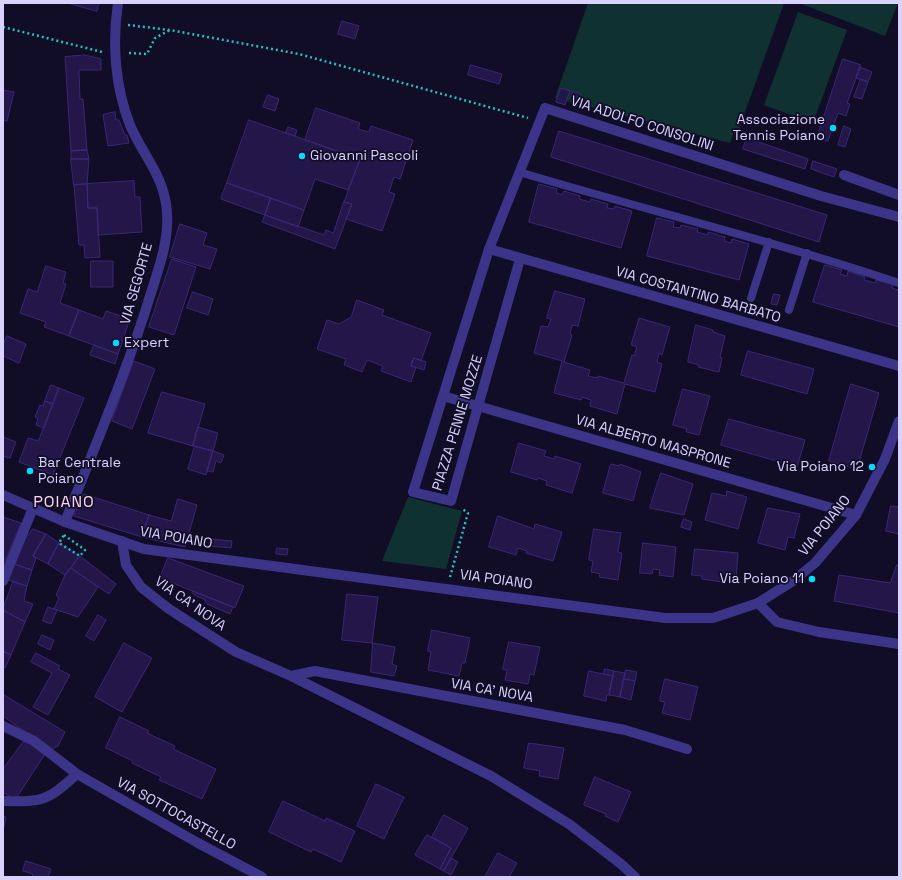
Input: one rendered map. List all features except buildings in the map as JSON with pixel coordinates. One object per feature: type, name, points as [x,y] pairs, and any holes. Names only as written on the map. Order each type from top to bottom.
[{"type":"street","name":"VIA SEGORTE","points":[[66,522],[142,321],[164,253],[168,214],[161,180],[130,125],[122,93],[114,52],[115,23],[118,3]]},
{"type":"street","name":"VIA ADOLFO CONSOLINI","points":[[489,249],[545,108],[820,196],[899,217]]},
{"type":"street","points":[[844,175],[899,195]]},
{"type":"street","name":"VIA COSTANTINO BARBATO","points":[[489,249],[899,366]]},
{"type":"street","name":"PIAZZA PENNE MOZZE","points":[[489,249],[413,492],[451,501],[520,258]]},
{"type":"street","name":"VIA ALBERTO MASPRONE","points":[[443,396],[856,515]]},
{"type":"street","name":"VIA POIANO","points":[[3,495],[66,522],[152,550],[665,618],[713,618],[758,603],[793,581],[815,563],[856,515],[885,459],[899,421]]},
{"type":"street","points":[[3,581],[34,508]]},
{"type":"street","name":"VIA CA' NOVA","points":[[122,541],[126,565],[141,587],[236,652],[291,676],[491,776],[569,824],[622,864],[635,877]]},
{"type":"street","points":[[758,603],[776,622],[819,632],[899,644]]},
{"type":"street","name":"VIA CA' NOVA","points":[[291,676],[315,671],[322,672],[625,730],[687,749]]},
{"type":"street","name":"VIA SOTTOCASTELLO","points":[[3,726],[34,741],[76,774],[198,843],[262,877]]},
{"type":"street","points":[[3,801],[35,801],[44,799],[56,792],[76,774]]},
{"type":"lane","points":[[519,172],[620,203],[807,253],[899,283]]},
{"type":"lane","points":[[751,298],[769,242]]},
{"type":"lane","points":[[789,310],[807,253]]},
{"type":"path","points":[[115,23],[170,30],[299,54],[540,122]]},
{"type":"path","points":[[3,27],[96,51],[147,54],[155,38],[170,30]]},
{"type":"path","points":[[447,588],[468,512],[451,501]]},
{"type":"path","points":[[64,535],[85,550],[80,556],[59,543],[64,535]]},
{"type":"green space","points":[[588,3],[784,3],[739,129],[735,128],[730,143],[555,98]]},
{"type":"green space","points":[[799,3],[898,3],[885,36]]},
{"type":"green space","points":[[798,12],[847,30],[813,123],[764,105]]},
{"type":"green space","points":[[408,497],[462,511],[446,569],[382,561]]},
{"type":"place","name":"Associazione Tennis Poiano","points":[[833,128]]},
{"type":"place","name":"Giovanni Pascoli","points":[[302,156]]},
{"type":"place","name":"Expert","points":[[116,343]]},
{"type":"place","name":"Via Poiano 12","points":[[872,467]]},
{"type":"place","name":"Bar Centrale Poiano","points":[[30,471]]},
{"type":"place","name":"Via Poiano 11","points":[[812,579]]},
{"type":"district","name":"POIANO","points":[[64,503]]}]
